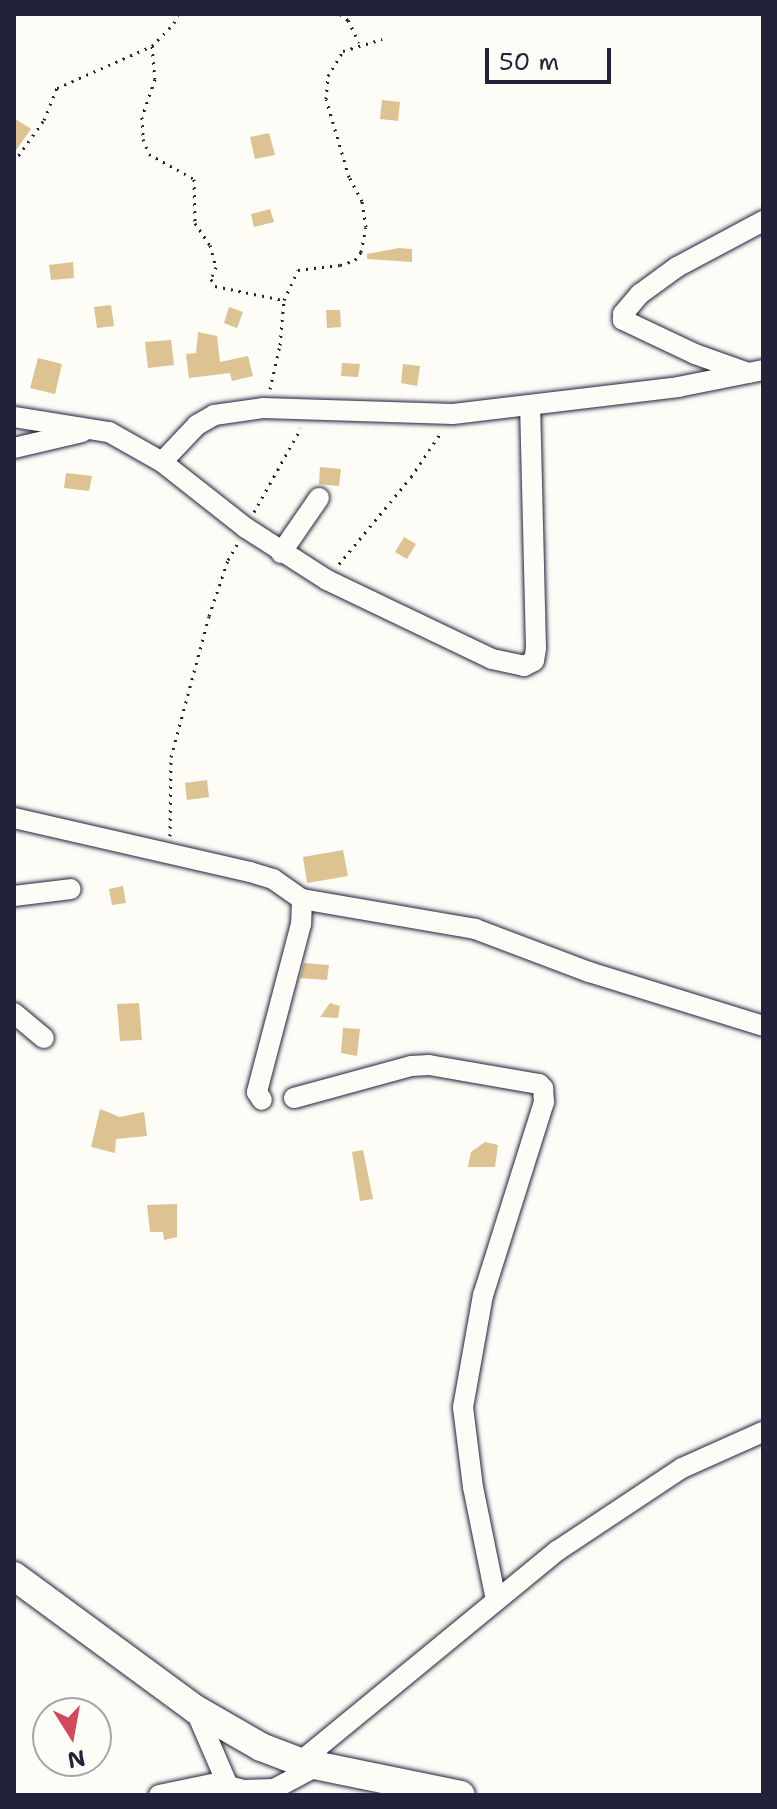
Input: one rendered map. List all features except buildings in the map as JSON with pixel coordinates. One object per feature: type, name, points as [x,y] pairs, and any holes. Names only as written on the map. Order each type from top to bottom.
[{"type":"main road","points":[[14,1576],[195,1709],[261,1747],[308,1764],[461,1795]]},
{"type":"street","points":[[755,372],[695,354],[623,320],[640,294],[677,267],[763,221]]},
{"type":"street","points":[[162,462],[197,425],[214,415],[263,408],[313,407],[453,414],[678,387],[755,372]]},
{"type":"street","points":[[14,417],[86,431],[109,432],[162,462],[246,528],[327,580],[492,659],[524,666],[534,661],[530,407]]},
{"type":"street","points":[[14,448],[86,431]]},
{"type":"street","points":[[281,553],[319,498]]},
{"type":"street","points":[[14,818],[273,879],[302,899],[433,919],[475,929],[589,972],[763,1026]]},
{"type":"street","points":[[14,896],[71,889]]},
{"type":"street","points":[[262,1100],[257,1092],[301,924],[302,899]]},
{"type":"street","points":[[14,1013],[44,1038]]},
{"type":"street","points":[[294,1098],[411,1066],[429,1065],[539,1084],[543,1088],[544,1102],[483,1295],[463,1407],[469,1463],[496,1600]]},
{"type":"street","points":[[159,1795],[200,1785],[231,1790],[274,1789],[308,1764],[496,1600],[557,1551],[682,1468],[763,1432]]},
{"type":"street","points":[[195,1709],[231,1790]]},
{"type":"path","points":[[14,162],[44,120],[57,88],[152,46],[178,14]]},
{"type":"path","points":[[340,14],[348,20],[359,43]]},
{"type":"path","points":[[263,408],[280,345],[284,300],[298,270],[340,265],[355,260],[361,252],[366,227],[362,201],[349,177],[326,99],[328,76],[343,51],[359,43],[382,39]]},
{"type":"path","points":[[152,46],[155,79],[142,117],[143,139],[149,154],[194,179],[195,223],[210,245],[216,267],[211,279],[215,286],[284,300]]},
{"type":"path","points":[[172,856],[171,757],[209,616],[228,560],[313,407]]},
{"type":"path","points":[[327,580],[361,533],[411,477],[453,414]]}]
